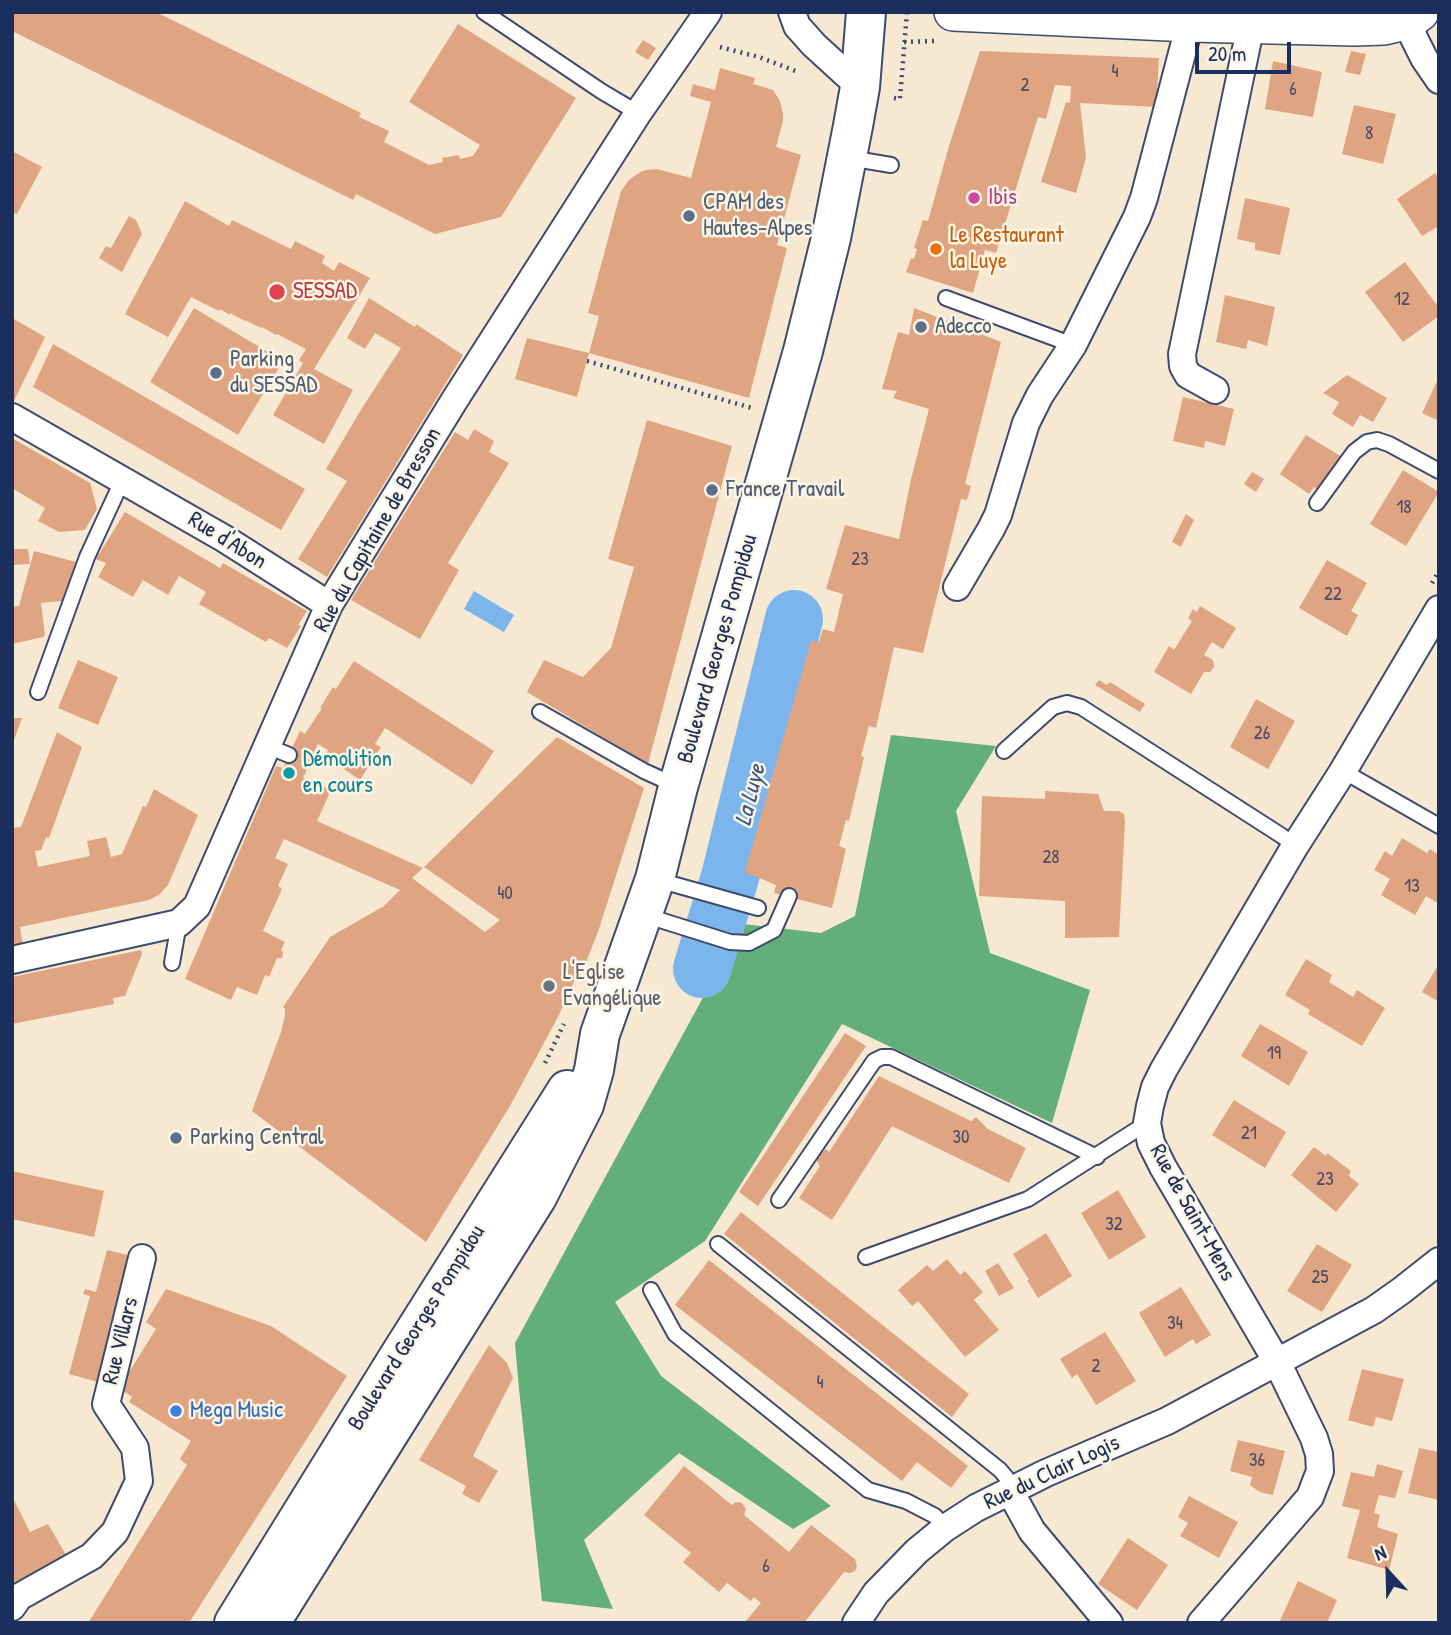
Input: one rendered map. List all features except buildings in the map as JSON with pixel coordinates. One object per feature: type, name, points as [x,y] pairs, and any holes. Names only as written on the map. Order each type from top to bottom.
[{"type":"main road","name":"Boulevard Georges Pompidou","points":[[270,1623],[537,1197],[584,1105],[600,1034],[655,879],[678,787],[803,351],[831,238],[847,158],[860,87],[866,12]]},
{"type":"main road","name":"Boulevard Georges Pompidou","points":[[234,1623],[398,1358],[455,1275],[486,1218],[600,1034]]},
{"type":"street","name":"Rue du Capitaine de Bresson","points":[[179,923],[197,906],[231,828],[278,750],[329,605],[454,401],[638,113],[708,12]]},
{"type":"street","points":[[792,12],[797,26],[814,45],[860,87]]},
{"type":"street","points":[[962,13],[1355,27],[1384,26],[1415,16],[1414,38],[1439,80]]},
{"type":"street","points":[[957,587],[998,515],[1026,424],[1040,395],[1073,345],[1137,217],[1224,21]]},
{"type":"street","points":[[1215,390],[1188,375],[1183,366],[1182,354],[1224,21]]},
{"type":"street","name":"Rue d'Abon","points":[[12,417],[225,539],[329,605]]},
{"type":"street","name":"Rue de Saint-Mens","points":[[1201,1623],[1310,1497],[1320,1471],[1319,1454],[1277,1362],[1151,1143],[1147,1123],[1155,1087],[1295,846],[1439,609]]},
{"type":"street","points":[[12,960],[179,923]]},
{"type":"street","name":"Rue Villars","points":[[12,1607],[19,1597],[92,1556],[115,1532],[139,1481],[135,1448],[106,1404],[142,1258]]},
{"type":"street","name":"Rue du Clair Logis","points":[[856,1623],[876,1593],[917,1551],[976,1508],[1055,1469],[1167,1421],[1374,1310],[1439,1261]]},
{"type":"street","points":[[1010,1491],[1032,1531],[1109,1623]]},
{"type":"lane","points":[[484,12],[638,113]]},
{"type":"lane","points":[[847,158],[891,165]]},
{"type":"lane","points":[[946,298],[1073,345]]},
{"type":"lane","points":[[1317,503],[1354,452],[1367,442],[1377,440],[1390,444],[1439,471]]},
{"type":"lane","points":[[38,692],[87,557],[123,479]]},
{"type":"lane","points":[[1004,751],[1053,707],[1067,703],[1081,708],[1295,846]]},
{"type":"lane","points":[[540,712],[678,787]]},
{"type":"lane","points":[[1343,771],[1439,826]]},
{"type":"lane","points":[[655,879],[751,906]]},
{"type":"lane","points":[[643,914],[730,942],[749,943],[774,930],[789,896]]},
{"type":"lane","points":[[172,963],[179,923]]},
{"type":"lane","points":[[779,1200],[874,1061],[882,1057],[891,1057],[1097,1157]]},
{"type":"lane","points":[[866,1257],[1028,1199],[1147,1123]]},
{"type":"lane","points":[[718,1244],[1000,1470],[1006,1477],[1010,1491]]},
{"type":"lane","points":[[455,1275],[458,1324]]},
{"type":"lane","points":[[651,1290],[675,1334],[697,1352],[868,1490],[906,1501],[936,1516],[945,1528]]},
{"type":"path","points":[[904,42],[907,12]]},
{"type":"path","points":[[719,47],[759,57],[800,73]]},
{"type":"path","points":[[587,361],[753,408]]},
{"type":"green space","points":[[891,735],[996,746],[956,811],[990,953],[1090,990],[1052,1123],[842,1024],[705,1241],[615,1302],[661,1376],[831,1506],[793,1529],[679,1453],[584,1540],[613,1609],[542,1601],[515,1343],[743,924],[821,933],[855,916]]},
{"type":"water","points":[[474,591],[514,615],[504,632],[464,609]]},
{"type":"waterway","name":"La Luye","points":[[702,969],[730,877],[794,619]]},
{"type":"place","name":"Ibis","points":[[974,198]]},
{"type":"place","name":"CPAM des Hautes-Alpes","points":[[689,216]]},
{"type":"place","name":"Le Restaurant la Luye","points":[[936,249]]},
{"type":"place","name":"SESSAD","points":[[277,292]]},
{"type":"place","name":"Adecco","points":[[921,327]]},
{"type":"place","name":"Parking du SESSAD","points":[[216,373]]},
{"type":"place","name":"France Travail","points":[[712,490]]},
{"type":"place","name":"Démolition en cours","points":[[289,773]]},
{"type":"place","name":"L'Eglise Evangélique","points":[[549,986]]},
{"type":"place","name":"Parking Central","points":[[176,1138]]},
{"type":"place","name":"Mega Music","points":[[176,1411]]}]
